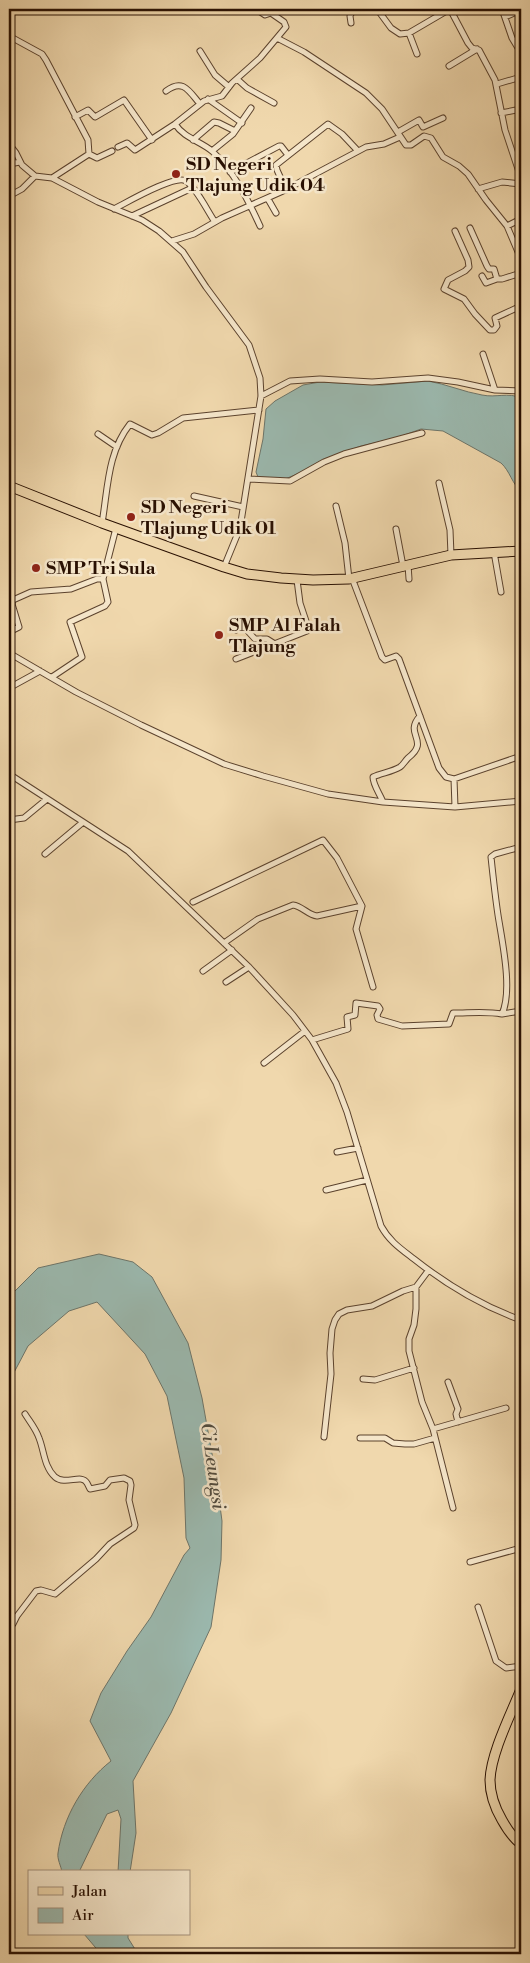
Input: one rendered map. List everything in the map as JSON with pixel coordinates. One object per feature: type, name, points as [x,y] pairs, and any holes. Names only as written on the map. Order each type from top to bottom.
[{"type":"main road","points":[[9,486],[102,523],[247,574],[297,580],[351,578],[451,555],[521,550]]},
{"type":"main road","points":[[521,1688],[498,1749],[490,1780],[498,1813],[505,1826],[521,1844]]},
{"type":"street","points":[[118,147],[127,142],[135,150],[152,140],[200,104],[208,99],[222,96],[260,58],[285,29],[286,25],[273,11],[265,15],[256,9]]},
{"type":"street","points":[[351,23],[350,16],[353,9]]},
{"type":"street","points":[[377,9],[395,32],[400,34],[409,33],[450,9],[468,43],[472,48],[480,51],[496,84],[506,136],[519,160],[521,178]]},
{"type":"street","points":[[429,9],[442,13]]},
{"type":"street","points":[[502,9],[512,38],[521,54]]},
{"type":"street","points":[[505,17],[521,10]]},
{"type":"street","points":[[409,33],[417,54]]},
{"type":"street","points":[[9,36],[42,54],[56,75],[75,117],[88,140],[89,154]]},
{"type":"street","points":[[276,38],[304,52],[366,93],[378,104],[408,146],[424,136],[429,136],[441,155],[466,171],[507,226],[521,258]]},
{"type":"street","points":[[449,66],[477,49]]},
{"type":"street","points":[[200,51],[214,75],[229,87]]},
{"type":"street","points":[[496,84],[521,77]]},
{"type":"street","points":[[237,79],[247,88],[274,103]]},
{"type":"street","points":[[166,91],[174,85],[180,85],[188,89],[200,104]]},
{"type":"street","points":[[208,99],[242,123]]},
{"type":"street","points":[[75,117],[88,110],[95,117],[124,100],[152,140]]},
{"type":"street","points":[[212,151],[235,131],[251,108]]},
{"type":"street","points":[[501,113],[521,109]]},
{"type":"street","points":[[172,242],[194,234],[215,222],[286,190],[370,146],[384,144],[419,120],[423,127],[443,118]]},
{"type":"street","points":[[194,140],[214,122],[235,131]]},
{"type":"street","points":[[175,124],[184,134],[212,151],[230,172],[251,206],[260,226]]},
{"type":"street","points":[[286,190],[276,167],[278,163],[328,124],[342,134],[358,152]]},
{"type":"street","points":[[9,144],[20,162],[35,176],[52,178],[114,209],[148,223],[172,242],[183,252],[249,345],[260,378],[261,396],[240,528],[224,567]]},
{"type":"street","points":[[230,172],[279,146],[288,155]]},
{"type":"street","points":[[89,154],[97,158],[112,151]]},
{"type":"street","points":[[52,178],[89,154]]},
{"type":"street","points":[[9,164],[20,162]]},
{"type":"street","points":[[9,196],[22,189],[35,176]]},
{"type":"street","points":[[114,209],[174,181],[184,180],[192,188],[215,222]]},
{"type":"street","points":[[478,189],[502,182],[521,184]]},
{"type":"street","points":[[131,216],[192,188]]},
{"type":"street","points":[[268,198],[276,213]]},
{"type":"street","points":[[507,226],[521,219]]},
{"type":"street","points":[[470,228],[487,266],[489,269],[494,269],[496,279]]},
{"type":"street","points":[[455,231],[468,260],[469,267],[448,280],[444,287],[445,290],[464,299],[474,314],[490,330],[494,330],[497,326],[495,318],[521,306]]},
{"type":"street","points":[[482,276],[486,283],[521,273]]},
{"type":"street","points":[[483,354],[495,390]]},
{"type":"street","points":[[261,396],[290,381],[320,379],[372,382],[428,378],[495,390],[521,391]]},
{"type":"street","points":[[102,523],[107,496],[107,477],[117,447],[130,424],[152,435],[158,434],[183,418],[259,410]]},
{"type":"street","points":[[249,479],[290,481],[319,464],[344,454],[422,433]]},
{"type":"street","points":[[98,434],[117,447]]},
{"type":"street","points":[[439,483],[450,530],[451,555]]},
{"type":"street","points":[[194,496],[243,507]]},
{"type":"street","points":[[336,506],[347,550],[351,578],[382,657],[385,660],[396,656],[399,657],[440,768],[446,777],[454,779],[521,756]]},
{"type":"street","points":[[52,677],[82,657],[70,622],[105,606],[108,602],[104,579],[116,528]]},
{"type":"street","points":[[396,529],[409,579]]},
{"type":"street","points":[[494,552],[500,592]]},
{"type":"street","points":[[9,632],[19,627],[10,602],[31,592],[71,589],[97,579],[104,579]]},
{"type":"street","points":[[236,659],[308,630],[300,603],[297,580]]},
{"type":"street","points":[[236,630],[244,627],[255,639],[267,639],[275,644]]},
{"type":"street","points":[[9,653],[76,692],[224,764],[318,792],[383,802],[455,807],[521,801]]},
{"type":"street","points":[[9,662],[17,659]]},
{"type":"street","points":[[9,688],[40,671]]},
{"type":"street","points":[[383,802],[378,787],[374,784],[373,777],[398,769],[416,752],[418,745],[414,727],[420,716]]},
{"type":"street","points":[[9,774],[128,851],[249,967],[293,1015],[312,1040],[336,1083],[348,1112],[381,1226],[388,1238],[428,1271],[470,1298],[521,1320]]},
{"type":"street","points":[[454,779],[455,807]]},
{"type":"street","points":[[9,820],[24,818],[47,799]]},
{"type":"street","points":[[45,854],[82,823]]},
{"type":"street","points":[[193,902],[323,840],[337,858],[362,906],[356,929],[373,987]]},
{"type":"street","points":[[502,1014],[505,1007],[506,971],[491,857],[495,854],[521,848]]},
{"type":"street","points":[[224,943],[258,919],[293,905],[298,905],[312,916],[362,906]]},
{"type":"street","points":[[203,971],[232,950]]},
{"type":"street","points":[[226,982],[249,967]]},
{"type":"street","points":[[312,1040],[348,1029],[347,1017],[355,1015],[356,1003],[378,1006],[380,1008],[377,1015],[378,1020],[402,1026],[449,1024],[453,1013],[489,1012],[502,1014],[521,1011]]},
{"type":"street","points":[[264,1063],[305,1031]]},
{"type":"street","points":[[337,1152],[358,1148]]},
{"type":"street","points":[[326,1190],[367,1180]]},
{"type":"street","points":[[428,1271],[416,1287],[414,1325],[409,1340],[409,1351],[422,1402],[433,1429],[453,1508]]},
{"type":"street","points":[[324,1436],[331,1374],[332,1329],[335,1320],[339,1314],[347,1310],[372,1306],[416,1287]]},
{"type":"street","points":[[363,1379],[375,1380],[414,1368]]},
{"type":"street","points":[[448,1382],[458,1409],[456,1414],[458,1422]]},
{"type":"street","points":[[433,1429],[506,1408]]},
{"type":"street","points":[[9,1625],[13,1624],[36,1591],[41,1590],[55,1594],[96,1559],[110,1544],[134,1528],[135,1525],[129,1500],[130,1481],[124,1478],[110,1480],[105,1486],[90,1489],[84,1480],[78,1478],[66,1482],[54,1476],[49,1468],[40,1440],[26,1414]]},
{"type":"street","points":[[360,1438],[385,1438],[393,1443],[414,1444],[435,1438]]},
{"type":"street","points":[[470,1562],[521,1548]]},
{"type":"street","points":[[478,1607],[496,1661],[506,1668],[521,1666]]},
{"type":"water","points":[[428,381],[482,395],[511,395],[521,398],[521,491],[501,463],[443,431],[421,429],[396,438],[361,446],[322,460],[302,472],[285,479],[258,477],[256,472],[263,439],[266,409],[275,401],[303,385],[320,382],[382,385]]},
{"type":"water","name":"Ci Leungsi","points":[[99,1254],[133,1262],[152,1277],[188,1343],[202,1398],[216,1476],[222,1521],[221,1560],[211,1627],[171,1713],[133,1781],[136,1833],[130,1870],[118,1870],[121,1819],[118,1810],[107,1814],[80,1870],[62,1870],[58,1853],[64,1827],[76,1802],[83,1790],[111,1761],[90,1721],[101,1693],[151,1617],[184,1555],[190,1548],[186,1538],[184,1478],[167,1396],[145,1354],[97,1302],[69,1311],[28,1346],[9,1382],[9,1297],[38,1268]]},
{"type":"water","points":[[86,1936],[128,1936],[138,1954],[101,1954]]},
{"type":"place","name":"SD Negeri Tlajung Udik 04","points":[[176,174]]},
{"type":"place","name":"SD Negeri Tlajung Udik 01","points":[[131,517]]},
{"type":"place","name":"SMP Tri Sula","points":[[36,568]]},
{"type":"place","name":"SMP Al Falah Tlajung","points":[[219,635]]}]
